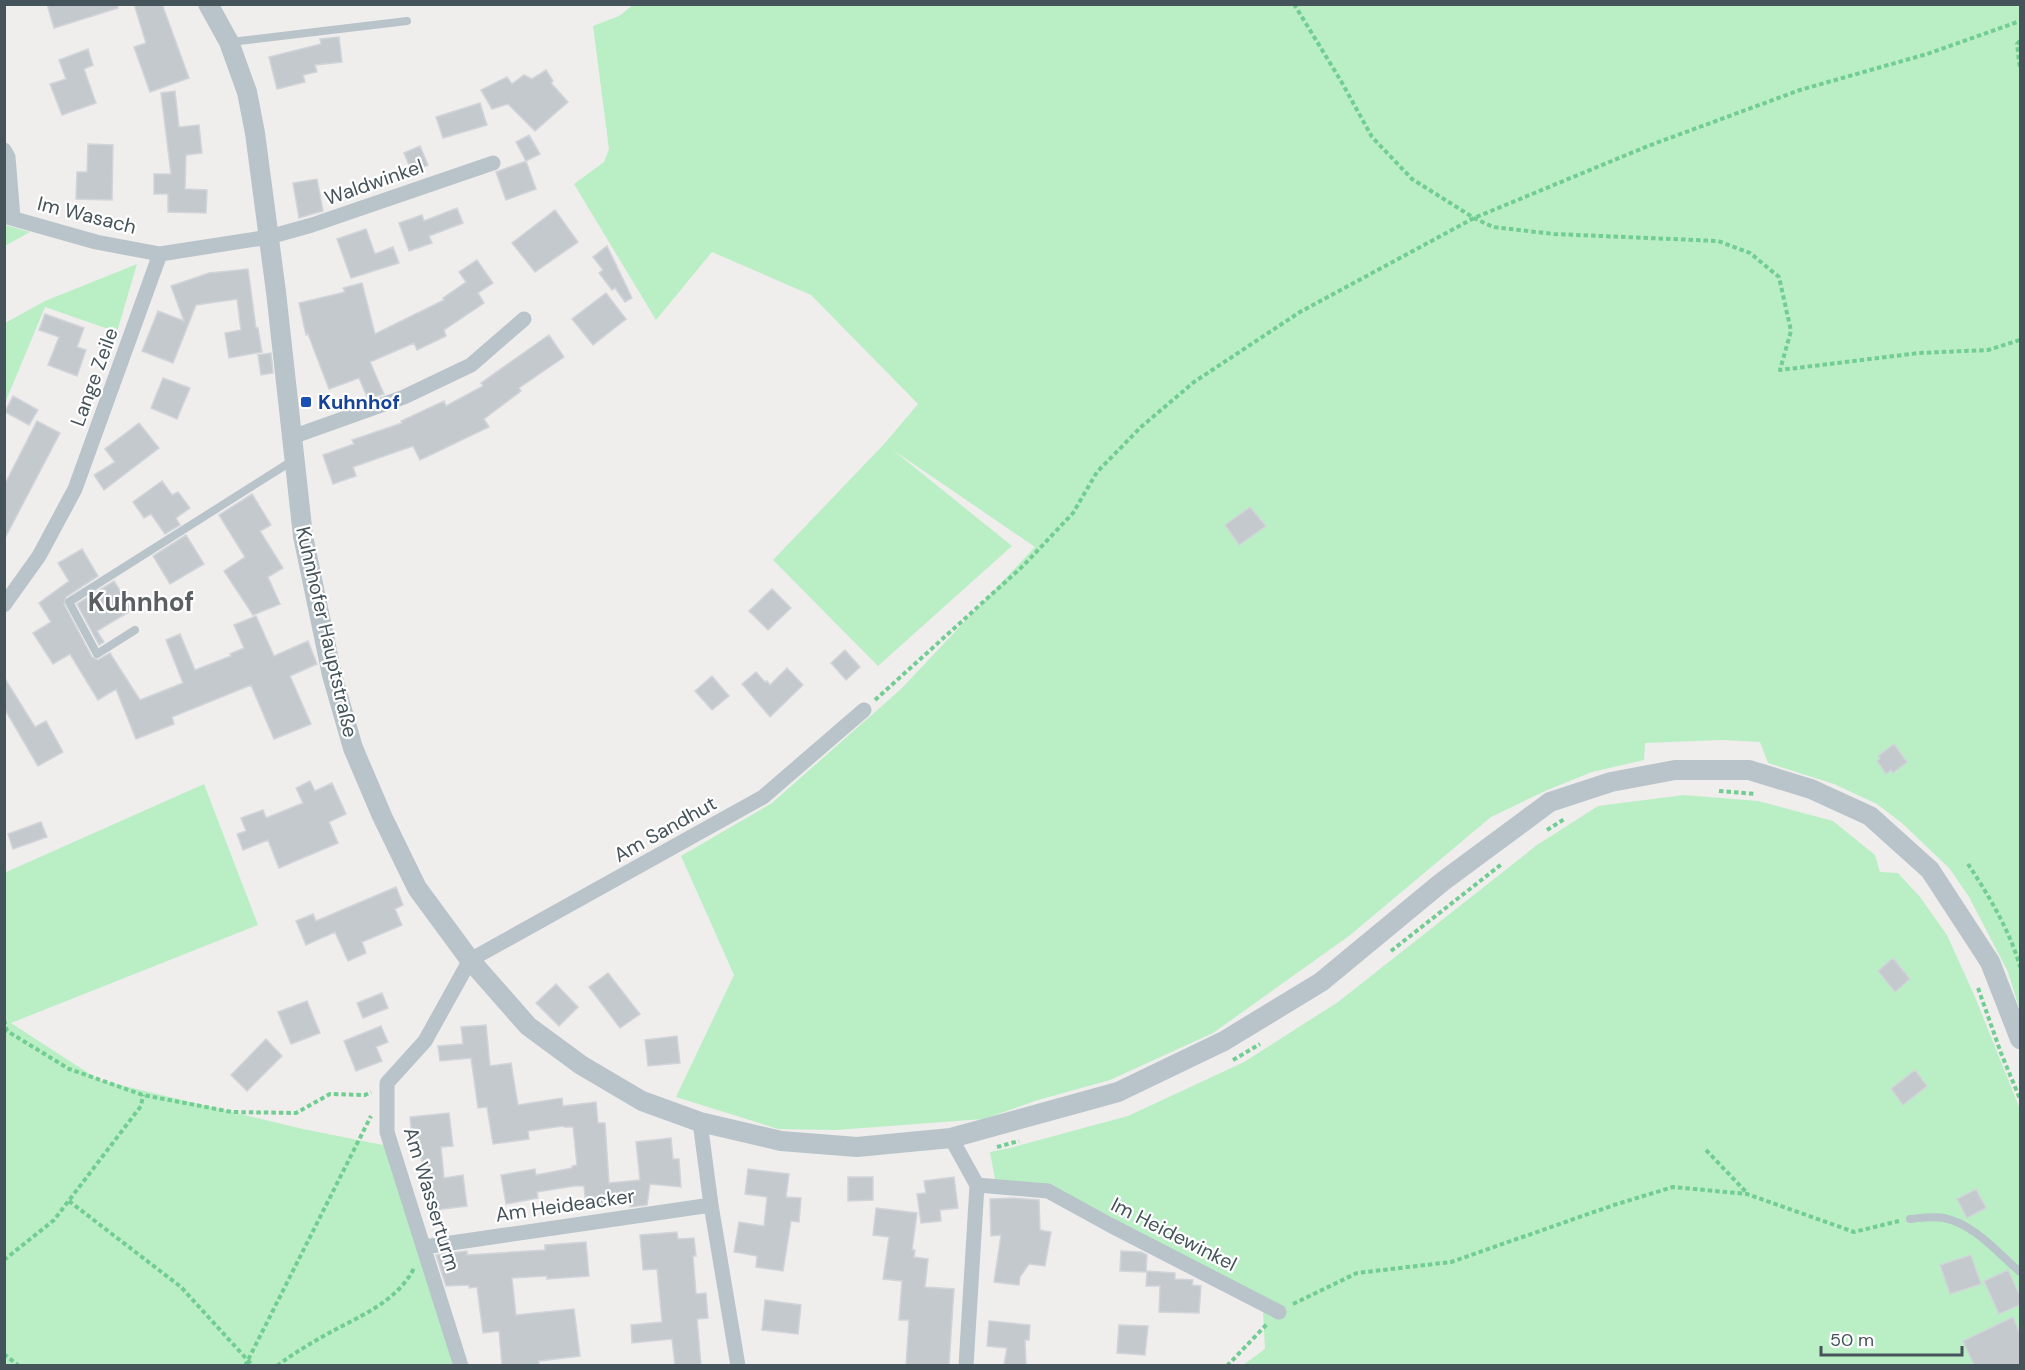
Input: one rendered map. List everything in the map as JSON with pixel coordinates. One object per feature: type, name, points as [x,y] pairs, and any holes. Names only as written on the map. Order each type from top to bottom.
[{"type":"street","name":"Kuhnhofer Hauptstraße","points":[[208,4],[229,42],[247,92],[255,133],[303,536],[332,675],[353,748],[382,816],[417,888],[470,960],[528,1026],[580,1065],[642,1101],[700,1122],[781,1141],[857,1147],[951,1138],[1118,1092],[1224,1041],[1320,982],[1442,882],[1550,802],[1611,782],[1675,770],[1749,770],[1811,789],[1870,816],[1930,870],[1990,962],[2020,1039]]},
{"type":"street","points":[[4,150],[8,157],[9,217]]},
{"type":"street","name":"Waldwinkel","points":[[268,237],[312,225],[493,163]]},
{"type":"street","name":"Im Wasach","points":[[9,217],[96,242],[160,254]]},
{"type":"street","points":[[160,254],[268,237]]},
{"type":"street","name":"Lange Zeile","points":[[4,605],[39,556],[75,489],[160,254]]},
{"type":"street","points":[[292,437],[404,397],[471,365],[524,319]]},
{"type":"street","name":"Am Sandhut","points":[[470,960],[763,797],[864,710]]},
{"type":"street","points":[[387,1083],[426,1041],[470,960]]},
{"type":"street","name":"Am Wasserturm","points":[[387,1083],[387,1132],[461,1365]]},
{"type":"street","points":[[700,1122],[711,1205],[738,1365]]},
{"type":"street","points":[[951,1138],[978,1185],[966,1365]]},
{"type":"street","name":"Im Heidewinkel","points":[[978,1185],[1048,1191],[1279,1312]]},
{"type":"street","name":"Am Heideacker","points":[[424,1247],[711,1205]]},
{"type":"lane","points":[[229,42],[406,21]]},
{"type":"lane","points":[[135,630],[97,654],[69,602],[295,459]]},
{"type":"lane","points":[[1910,1219],[1944,1218],[1961,1225],[1980,1236],[2020,1272]]},
{"type":"path","points":[[1294,4],[1372,137],[1412,179],[1474,218],[1492,227],[1554,234],[1718,241],[1750,253],[1779,277],[1791,331],[1780,370],[1919,353],[1988,350],[2020,340]]},
{"type":"path","points":[[864,710],[1023,566],[1073,513],[1097,472],[1141,427],[1194,382],[1300,312],[1474,218],[1648,146],[1800,90],[1927,54],[2020,21]]},
{"type":"path","points":[[2020,42],[2017,44],[2020,68]]},
{"type":"path","points":[[1709,790],[1764,796]]},
{"type":"path","points":[[1542,834],[1567,817]]},
{"type":"path","points":[[1385,956],[1507,860]]},
{"type":"path","points":[[1968,864],[1980,882],[2011,942],[2020,967]]},
{"type":"path","points":[[1975,981],[2020,1099]]},
{"type":"path","points":[[4,1020],[7,1031],[69,1070],[143,1095],[232,1112],[296,1113],[330,1094],[365,1095],[387,1083]]},
{"type":"path","points":[[1231,1060],[1261,1043]]},
{"type":"path","points":[[4,1260],[54,1220],[141,1106],[143,1095]]},
{"type":"path","points":[[245,1365],[371,1115]]},
{"type":"path","points":[[972,1133],[983,1149],[1025,1139]]},
{"type":"path","points":[[1706,1150],[1747,1194]]},
{"type":"path","points":[[1227,1365],[1279,1312],[1357,1273],[1451,1262],[1614,1204],[1673,1187],[1747,1194],[1854,1232],[1910,1219]]},
{"type":"path","points":[[69,1201],[181,1287],[253,1365]]},
{"type":"path","points":[[277,1365],[297,1351],[360,1318],[389,1296],[408,1278],[424,1247]]},
{"type":"path","points":[[4,1354],[19,1365]]},
{"type":"green space","points":[[633,5],[2020,5],[2020,1011],[2008,972],[1969,897],[1950,869],[1903,824],[1877,804],[1834,784],[1768,763],[1760,742],[1722,740],[1645,743],[1644,760],[1592,772],[1491,817],[1349,936],[1213,1033],[1110,1080],[1038,1100],[984,1119],[836,1130],[778,1129],[676,1097],[734,975],[681,856],[772,803],[901,689],[1035,547],[893,450],[1012,546],[878,666],[773,560],[885,443],[918,404],[811,295],[712,252],[656,320],[574,184],[604,162],[609,149],[593,26],[619,16]]},
{"type":"green space","points":[[5,225],[30,232],[5,246]]},
{"type":"green space","points":[[137,264],[117,332],[45,307],[5,403],[5,323],[45,301]]},
{"type":"green space","points":[[204,784],[258,925],[11,1023],[99,1080],[303,1129],[388,1146],[453,1365],[5,1365],[4,873]]},
{"type":"green space","points":[[1684,795],[1758,801],[1833,821],[1875,855],[1880,872],[1898,873],[1920,897],[1947,935],[1975,997],[2020,1109],[2020,1365],[1243,1365],[1265,1349],[1263,1311],[1050,1186],[996,1185],[990,1152],[1128,1116],[1244,1062],[1338,1002],[1537,845],[1598,806]]},
{"type":"building","points":[[47,4],[117,4],[118,8],[54,28]]},
{"type":"building","points":[[134,4],[162,4],[189,78],[150,92],[134,47],[146,43]]},
{"type":"building","points":[[339,37],[342,62],[315,65],[317,72],[303,75],[305,82],[277,89],[269,57],[321,44],[320,39]]},
{"type":"building","points":[[88,49],[93,65],[84,69],[96,103],[62,115],[50,84],[66,79],[59,60]]},
{"type":"building","points":[[546,70],[553,81],[551,83],[568,102],[535,131],[508,104],[492,109],[481,90],[507,77],[512,84],[524,75],[532,79]]},
{"type":"building","points":[[175,91],[179,127],[199,125],[202,153],[186,155],[185,189],[207,190],[206,213],[168,212],[168,194],[154,194],[154,174],[171,174],[161,93]]},
{"type":"building","points":[[480,103],[487,125],[443,138],[436,117]]},
{"type":"building","points":[[529,135],[540,154],[526,161],[516,142]]},
{"type":"building","points":[[88,144],[113,145],[112,200],[76,199],[77,172],[87,172]]},
{"type":"building","points":[[420,146],[428,165],[412,172],[404,153]]},
{"type":"building","points":[[526,161],[536,189],[506,200],[496,172]]},
{"type":"building","points":[[317,179],[323,211],[299,218],[293,183]]},
{"type":"building","points":[[457,208],[463,223],[429,236],[432,243],[409,251],[399,223],[422,215],[424,221]]},
{"type":"building","points":[[555,210],[578,242],[535,272],[512,243]]},
{"type":"building","points":[[366,229],[375,254],[393,247],[399,263],[351,278],[337,239]]},
{"type":"building","points":[[607,246],[632,298],[625,302],[615,288],[612,290],[599,273],[603,270],[593,257]]},
{"type":"building","points":[[477,260],[493,283],[478,293],[484,303],[444,330],[446,336],[417,350],[414,343],[370,362],[384,394],[368,399],[359,378],[329,389],[308,334],[306,335],[299,303],[345,292],[343,288],[362,283],[375,334],[444,300],[443,298],[466,282],[459,272]]},
{"type":"building","points":[[248,269],[256,328],[258,328],[262,352],[229,358],[225,333],[241,330],[237,299],[196,305],[173,363],[142,351],[158,311],[184,321],[171,286],[209,273]]},
{"type":"building","points":[[606,293],[626,319],[593,345],[572,319]]},
{"type":"building","points":[[45,314],[84,328],[77,347],[86,350],[77,376],[48,365],[59,337],[39,330]]},
{"type":"building","points":[[549,335],[564,357],[519,388],[521,391],[484,419],[489,427],[420,460],[413,446],[353,467],[356,476],[333,484],[323,455],[354,444],[352,440],[402,423],[401,421],[444,401],[446,406],[483,386],[481,383]]},
{"type":"building","points":[[271,353],[273,373],[261,375],[258,355]]},
{"type":"building","points":[[163,378],[190,388],[177,419],[151,408]]},
{"type":"building","points":[[13,396],[38,410],[29,425],[5,412]]},
{"type":"building","points":[[37,421],[60,433],[4,540],[4,486]]},
{"type":"building","points":[[139,423],[159,448],[104,490],[94,475],[115,462],[105,449]]},
{"type":"building","points":[[162,481],[172,495],[178,492],[190,508],[176,518],[180,525],[165,534],[151,514],[144,518],[133,502]]},
{"type":"building","points":[[252,494],[271,525],[260,531],[283,568],[268,577],[280,604],[253,615],[224,571],[245,557],[219,515]]},
{"type":"building","points":[[1250,507],[1266,526],[1239,545],[1225,525]]},
{"type":"building","points":[[186,535],[204,564],[170,584],[153,556]]},
{"type":"building","points":[[82,549],[98,576],[66,597],[64,604],[92,657],[98,660],[110,653],[140,700],[183,683],[166,640],[180,634],[195,670],[231,656],[230,654],[244,648],[234,625],[256,616],[274,656],[308,641],[317,664],[290,676],[311,724],[274,739],[251,685],[172,717],[174,724],[136,739],[116,689],[98,700],[70,654],[53,664],[33,633],[51,622],[39,603],[69,581],[58,563]]},
{"type":"building","points":[[114,581],[132,610],[97,631],[104,642],[99,645],[77,604]]},
{"type":"building","points":[[772,589],[791,608],[768,630],[749,611]]},
{"type":"building","points":[[845,650],[860,667],[846,680],[831,663]]},
{"type":"building","points":[[787,668],[803,685],[770,717],[742,684],[756,672],[770,685]]},
{"type":"building","points":[[712,676],[729,696],[712,710],[695,691]]},
{"type":"building","points":[[4,677],[35,727],[46,721],[63,752],[38,766],[4,708]]},
{"type":"building","points":[[1894,744],[1907,762],[1893,773],[1891,770],[1886,774],[1877,761],[1880,758],[1878,756]]},
{"type":"building","points":[[310,781],[315,791],[332,783],[346,814],[329,822],[338,843],[279,868],[268,840],[243,850],[237,834],[246,831],[241,818],[263,810],[266,818],[303,803],[296,788]]},
{"type":"building","points":[[41,822],[47,837],[13,849],[8,834]]},
{"type":"building","points":[[396,887],[403,905],[395,909],[402,925],[362,942],[366,953],[348,961],[335,932],[306,945],[296,921],[313,914],[316,921]]},
{"type":"building","points":[[1893,958],[1910,979],[1895,992],[1878,971]]},
{"type":"building","points":[[608,973],[640,1014],[620,1028],[589,987]]},
{"type":"building","points":[[556,984],[578,1007],[559,1026],[536,1003]]},
{"type":"building","points":[[382,993],[388,1008],[363,1018],[357,1003]]},
{"type":"building","points":[[307,1001],[320,1033],[291,1044],[278,1012]]},
{"type":"building","points":[[486,1025],[490,1066],[511,1063],[518,1105],[562,1098],[563,1106],[596,1102],[598,1123],[605,1123],[609,1183],[640,1180],[636,1142],[671,1138],[673,1159],[679,1159],[681,1187],[650,1184],[647,1205],[630,1207],[630,1202],[586,1207],[584,1186],[537,1192],[538,1198],[506,1204],[501,1175],[535,1169],[536,1175],[577,1165],[573,1127],[563,1126],[528,1131],[529,1139],[493,1144],[487,1107],[478,1108],[471,1058],[440,1061],[438,1046],[463,1044],[461,1027]]},
{"type":"building","points":[[381,1026],[388,1042],[376,1047],[382,1061],[356,1071],[344,1041]]},
{"type":"building","points":[[677,1036],[680,1063],[648,1066],[645,1040]]},
{"type":"building","points":[[266,1039],[282,1056],[247,1091],[231,1075]]},
{"type":"building","points":[[1915,1070],[1927,1086],[1903,1105],[1891,1089]]},
{"type":"building","points":[[449,1113],[453,1146],[441,1147],[444,1178],[463,1175],[467,1206],[428,1211],[420,1149],[413,1150],[410,1117]]},
{"type":"building","points":[[748,1169],[789,1174],[786,1197],[801,1198],[799,1222],[791,1221],[783,1271],[756,1267],[757,1256],[734,1252],[739,1222],[764,1226],[767,1197],[745,1194]]},
{"type":"building","points":[[848,1177],[873,1177],[873,1200],[848,1201]]},
{"type":"building","points":[[954,1177],[958,1208],[940,1210],[941,1221],[921,1223],[917,1194],[926,1193],[924,1181]]},
{"type":"building","points":[[1976,1189],[1986,1208],[1967,1218],[1957,1199]]},
{"type":"building","points":[[990,1199],[1039,1200],[1040,1230],[1051,1232],[1045,1266],[1029,1264],[1020,1277],[1019,1285],[994,1282],[1001,1235],[991,1236]]},
{"type":"building","points":[[876,1208],[917,1213],[912,1250],[915,1250],[914,1257],[928,1259],[925,1287],[954,1289],[949,1365],[906,1365],[909,1320],[899,1320],[902,1281],[883,1279],[889,1237],[873,1235]]},
{"type":"building","points":[[677,1232],[678,1239],[694,1238],[696,1294],[706,1293],[708,1318],[697,1319],[701,1365],[675,1365],[672,1339],[632,1343],[631,1325],[662,1322],[657,1269],[643,1270],[640,1235]]},
{"type":"building","points":[[586,1242],[589,1276],[547,1279],[547,1276],[512,1278],[516,1315],[574,1309],[580,1356],[539,1361],[539,1365],[502,1365],[499,1331],[483,1333],[477,1287],[446,1286],[436,1255],[467,1251],[467,1255],[545,1250],[545,1245]]},
{"type":"building","points":[[1121,1251],[1141,1252],[1147,1255],[1146,1272],[1120,1271]]},
{"type":"building","points":[[1971,1255],[1981,1284],[1950,1294],[1940,1265]]},
{"type":"building","points":[[2008,1270],[2020,1296],[2020,1305],[1999,1314],[1984,1281]]},
{"type":"building","points":[[1147,1271],[1175,1273],[1175,1279],[1193,1280],[1192,1285],[1201,1286],[1199,1313],[1159,1312],[1160,1286],[1146,1286]]},
{"type":"building","points":[[765,1300],[801,1305],[798,1334],[762,1330]]},
{"type":"building","points":[[2013,1317],[2020,1334],[2020,1365],[1974,1365],[1963,1341]]},
{"type":"building","points":[[989,1321],[1030,1325],[1029,1340],[1025,1340],[1026,1365],[1004,1365],[1007,1348],[987,1346]]},
{"type":"building","points":[[1119,1325],[1148,1326],[1145,1355],[1117,1353]]},
{"type":"place","name":"Kuhnhof","points":[[306,402]]},
{"type":"district","name":"Kuhnhof","points":[[141,602]]}]
